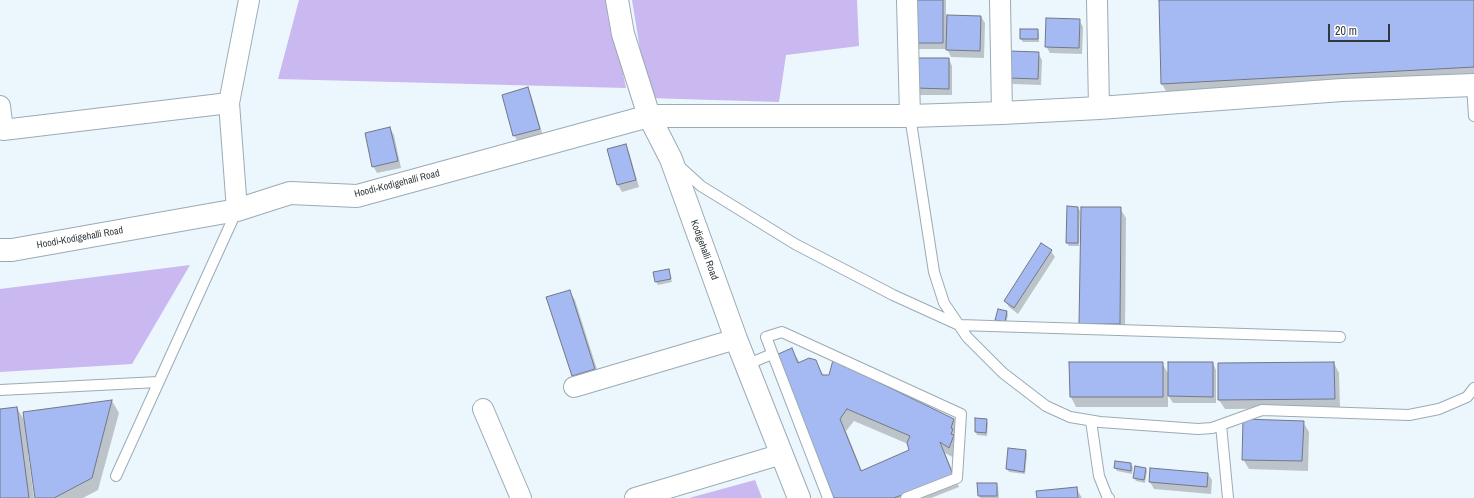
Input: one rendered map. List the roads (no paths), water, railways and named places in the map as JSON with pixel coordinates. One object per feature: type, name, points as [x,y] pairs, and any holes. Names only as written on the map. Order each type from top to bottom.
[{"type":"street","points":[[237,210],[229,103],[249,0]]},
{"type":"street","name":"Kodigehalli Road","points":[[617,0],[622,34],[649,116],[671,159],[736,339],[800,498]]},
{"type":"street","points":[[907,0],[910,116]]},
{"type":"street","points":[[1000,0],[1002,113]]},
{"type":"street","points":[[1097,0],[1099,108]]},
{"type":"street","name":"Hoodi-Kodigehalli Road","points":[[0,250],[12,250],[237,210],[290,193],[357,196],[649,116],[910,116],[1002,113],[1099,108],[1342,90],[1473,85]]},
{"type":"street","points":[[0,106],[3,130],[229,103]]},
{"type":"street","points":[[574,387],[736,339]]},
{"type":"street","points":[[483,408],[521,498]]},
{"type":"street","points":[[635,498],[782,454]]},
{"type":"lane","points":[[1473,85],[1474,116]]},
{"type":"lane","points":[[910,116],[934,272],[944,303],[967,337],[1003,373],[1046,406],[1070,417],[1091,421],[1198,429],[1212,428],[1262,410],[1409,415],[1440,409],[1467,397],[1474,388]]},
{"type":"lane","points":[[671,159],[701,186],[795,244],[893,295],[959,324],[1340,337]]},
{"type":"lane","points":[[116,476],[237,210]]},
{"type":"lane","points":[[828,498],[766,337],[782,332],[961,414],[957,478],[906,498]]},
{"type":"lane","points":[[746,365],[772,354]]},
{"type":"lane","points":[[0,390],[158,382]]},
{"type":"lane","points":[[1091,421],[1098,476],[1109,498]]},
{"type":"lane","points":[[1221,425],[1228,498]]}]
